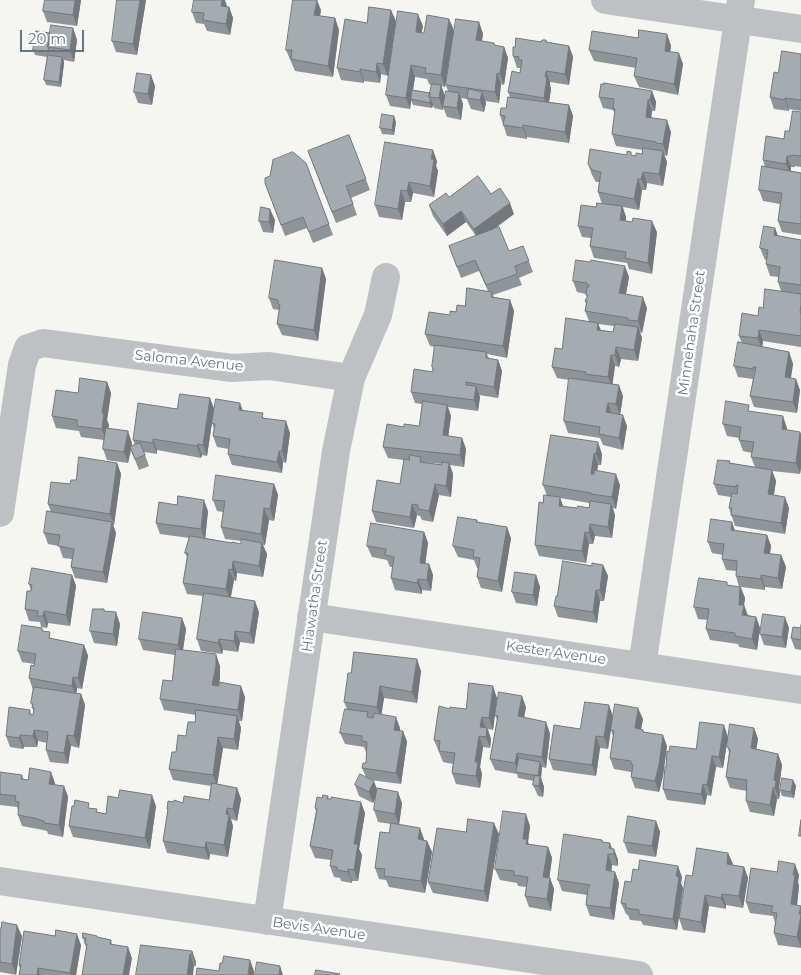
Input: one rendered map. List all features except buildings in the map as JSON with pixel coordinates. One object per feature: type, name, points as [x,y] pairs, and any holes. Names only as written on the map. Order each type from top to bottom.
[{"type":"street","points":[[605,0],[739,10],[801,29]]},
{"type":"street","name":"Minnehaha Street","points":[[642,666],[739,10]]},
{"type":"street","name":"Hiawatha Street","points":[[267,921],[336,451],[351,378],[378,315],[386,277]]},
{"type":"street","name":"Saloma Avenue","points":[[0,513],[22,365],[28,348],[43,343],[232,368],[269,366],[351,378]]},
{"type":"street","name":"Kester Avenue","points":[[312,617],[801,690]]},
{"type":"street","name":"Bevis Avenue","points":[[0,881],[638,975]]}]
